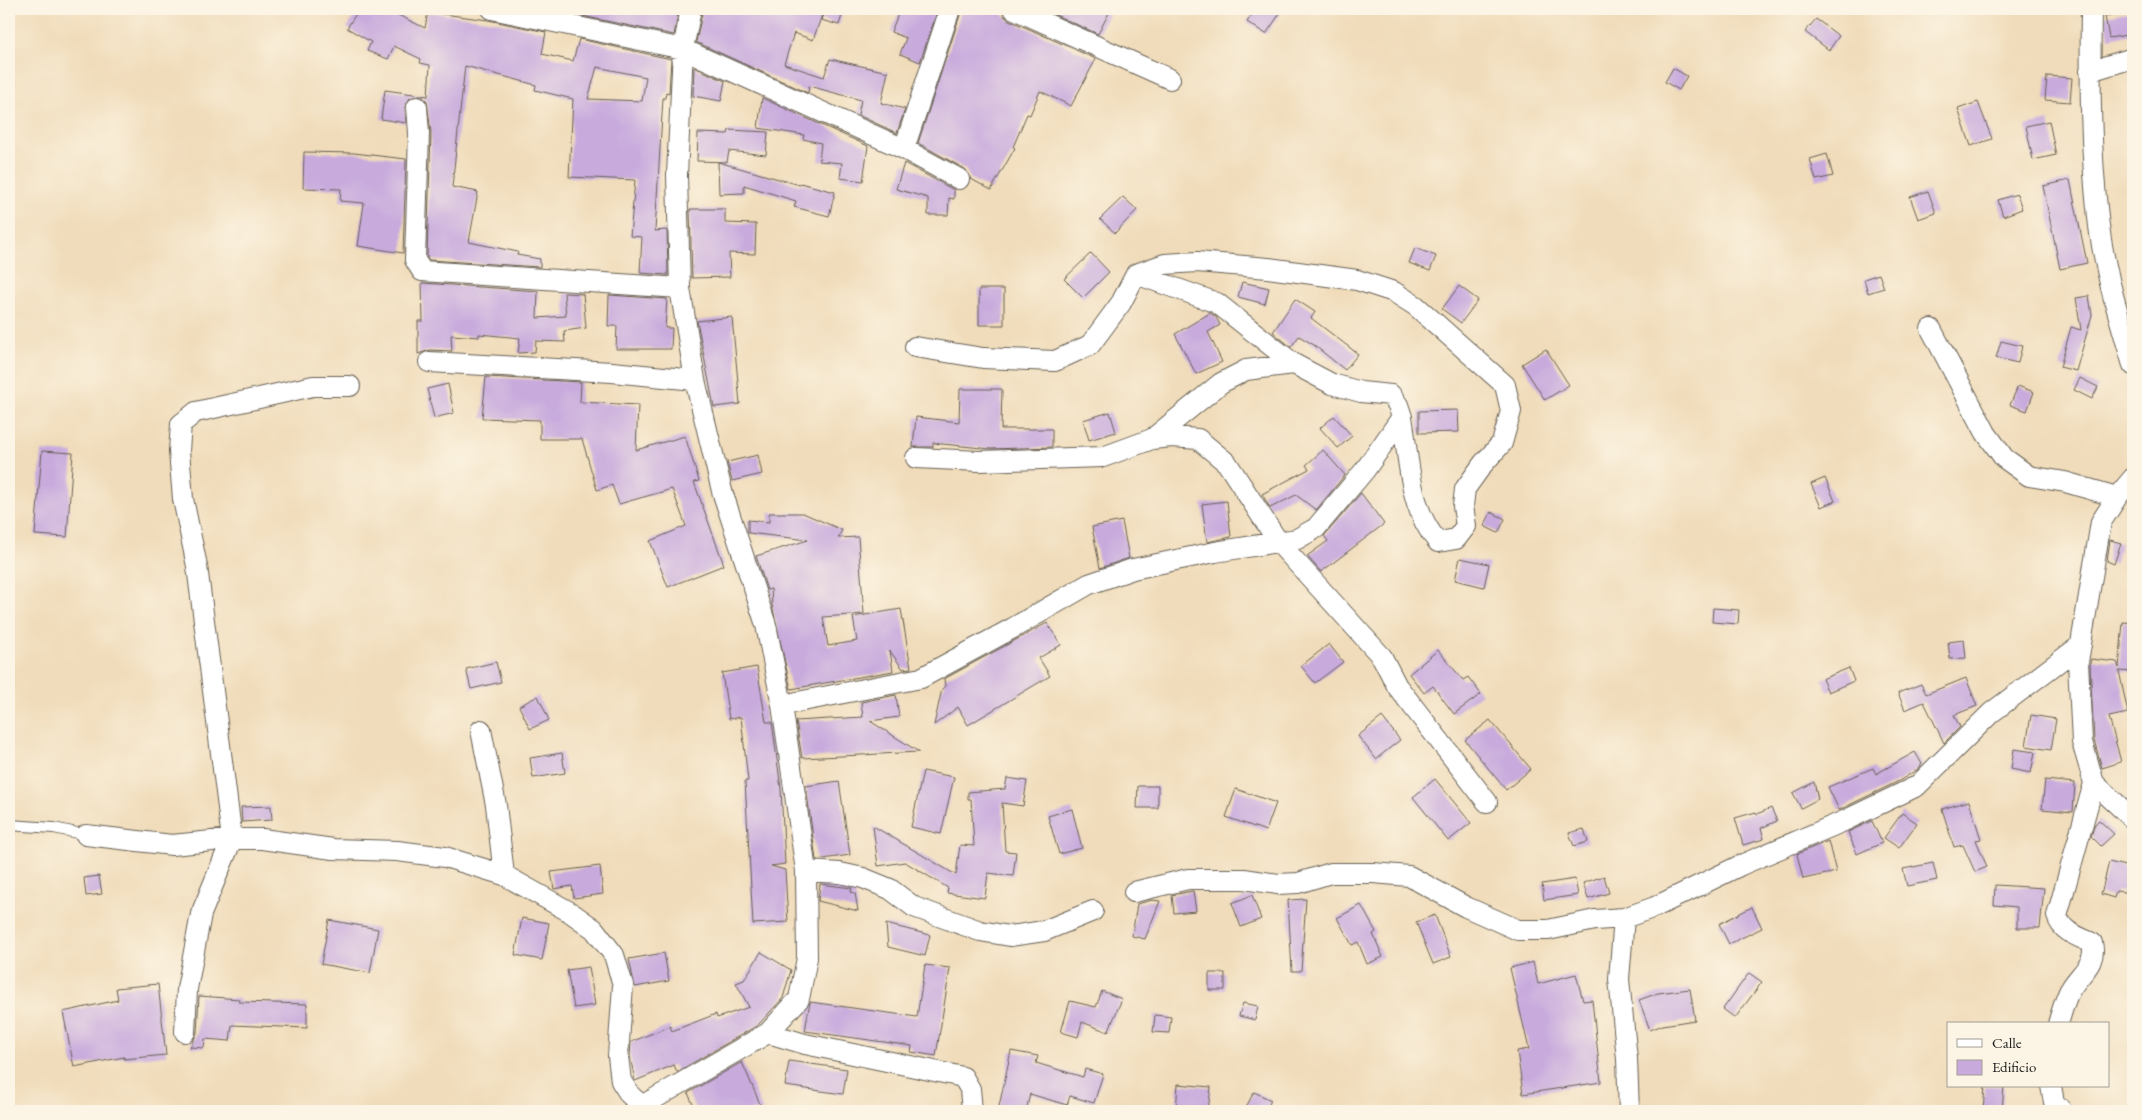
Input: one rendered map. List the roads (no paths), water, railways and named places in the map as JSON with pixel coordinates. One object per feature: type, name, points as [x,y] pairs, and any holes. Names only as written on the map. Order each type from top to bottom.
[{"type":"street","points":[[492,9],[683,49],[904,148],[959,179]]},
{"type":"street","points":[[86,835],[172,844],[232,838],[262,839],[333,849],[397,851],[445,857],[504,876],[570,912],[594,929],[614,955],[622,985],[618,1056],[622,1081],[637,1108],[768,1033],[799,999],[807,958],[806,871],[782,704],[766,625],[722,490],[695,380],[680,288],[677,175],[683,49],[691,9]]},
{"type":"street","points":[[904,148],[950,9]]},
{"type":"street","points":[[1014,9],[1170,78]]},
{"type":"street","points":[[2090,9],[2090,111],[2098,219],[2116,305],[2133,365]]},
{"type":"street","points":[[2090,71],[2133,58]]},
{"type":"street","points":[[417,107],[420,133],[415,260],[422,271],[680,288]]},
{"type":"street","points":[[916,347],[983,358],[1055,361],[1090,345],[1121,303],[1136,274],[1165,264],[1197,262],[1268,268],[1357,280],[1394,292],[1416,306],[1505,385],[1511,411],[1502,443],[1483,464],[1465,489],[1463,506],[1466,526],[1456,539],[1438,542],[1426,528],[1415,498],[1402,417],[1398,404],[1391,395],[1361,392],[1332,384],[1294,364],[1217,303],[1136,274]]},
{"type":"street","points":[[1931,329],[1986,433],[2004,458],[2029,476],[2065,482],[2117,497]]},
{"type":"street","points":[[429,362],[612,372],[695,380]]},
{"type":"street","points":[[1152,439],[1221,383],[1246,370],[1294,364]]},
{"type":"street","points":[[184,1032],[187,989],[201,914],[232,838],[197,566],[183,499],[179,452],[181,424],[196,412],[313,386],[350,386]]},
{"type":"street","points":[[782,704],[920,678],[1013,628],[1089,584],[1133,569],[1207,553],[1297,540],[1316,528],[1365,470],[1402,417]]},
{"type":"street","points":[[916,458],[980,461],[1103,458],[1152,439],[1172,437],[1198,439],[1227,463],[1279,543],[1382,657],[1397,686],[1487,802]]},
{"type":"street","points":[[2133,478],[2117,497],[2101,522],[2078,662],[2082,742],[2094,783],[2133,819]]},
{"type":"street","points":[[1134,892],[1188,879],[1244,879],[1278,884],[1298,883],[1331,873],[1373,873],[1409,876],[1466,907],[1518,930],[1548,930],[1595,920],[1624,918],[1655,907],[1741,865],[1844,821],[1917,786],[1992,713],[2081,645]]},
{"type":"street","points":[[481,730],[496,805],[504,876]]},
{"type":"street","points":[[2059,1022],[2068,992],[2090,964],[2094,952],[2092,943],[2060,926],[2056,916],[2094,783]]},
{"type":"street","points":[[806,871],[840,872],[863,878],[890,889],[914,907],[980,931],[1010,936],[1044,931],[1093,911]]},
{"type":"street","points":[[1624,918],[1619,979],[1627,1059],[1629,1111]]},
{"type":"street","points":[[768,1033],[805,1044],[963,1077],[970,1089],[972,1111]]},
{"type":"street","points":[[2051,1088],[2054,1102],[2062,1111]]},
{"type":"lane","points":[[9,825],[54,828],[86,835]]}]
